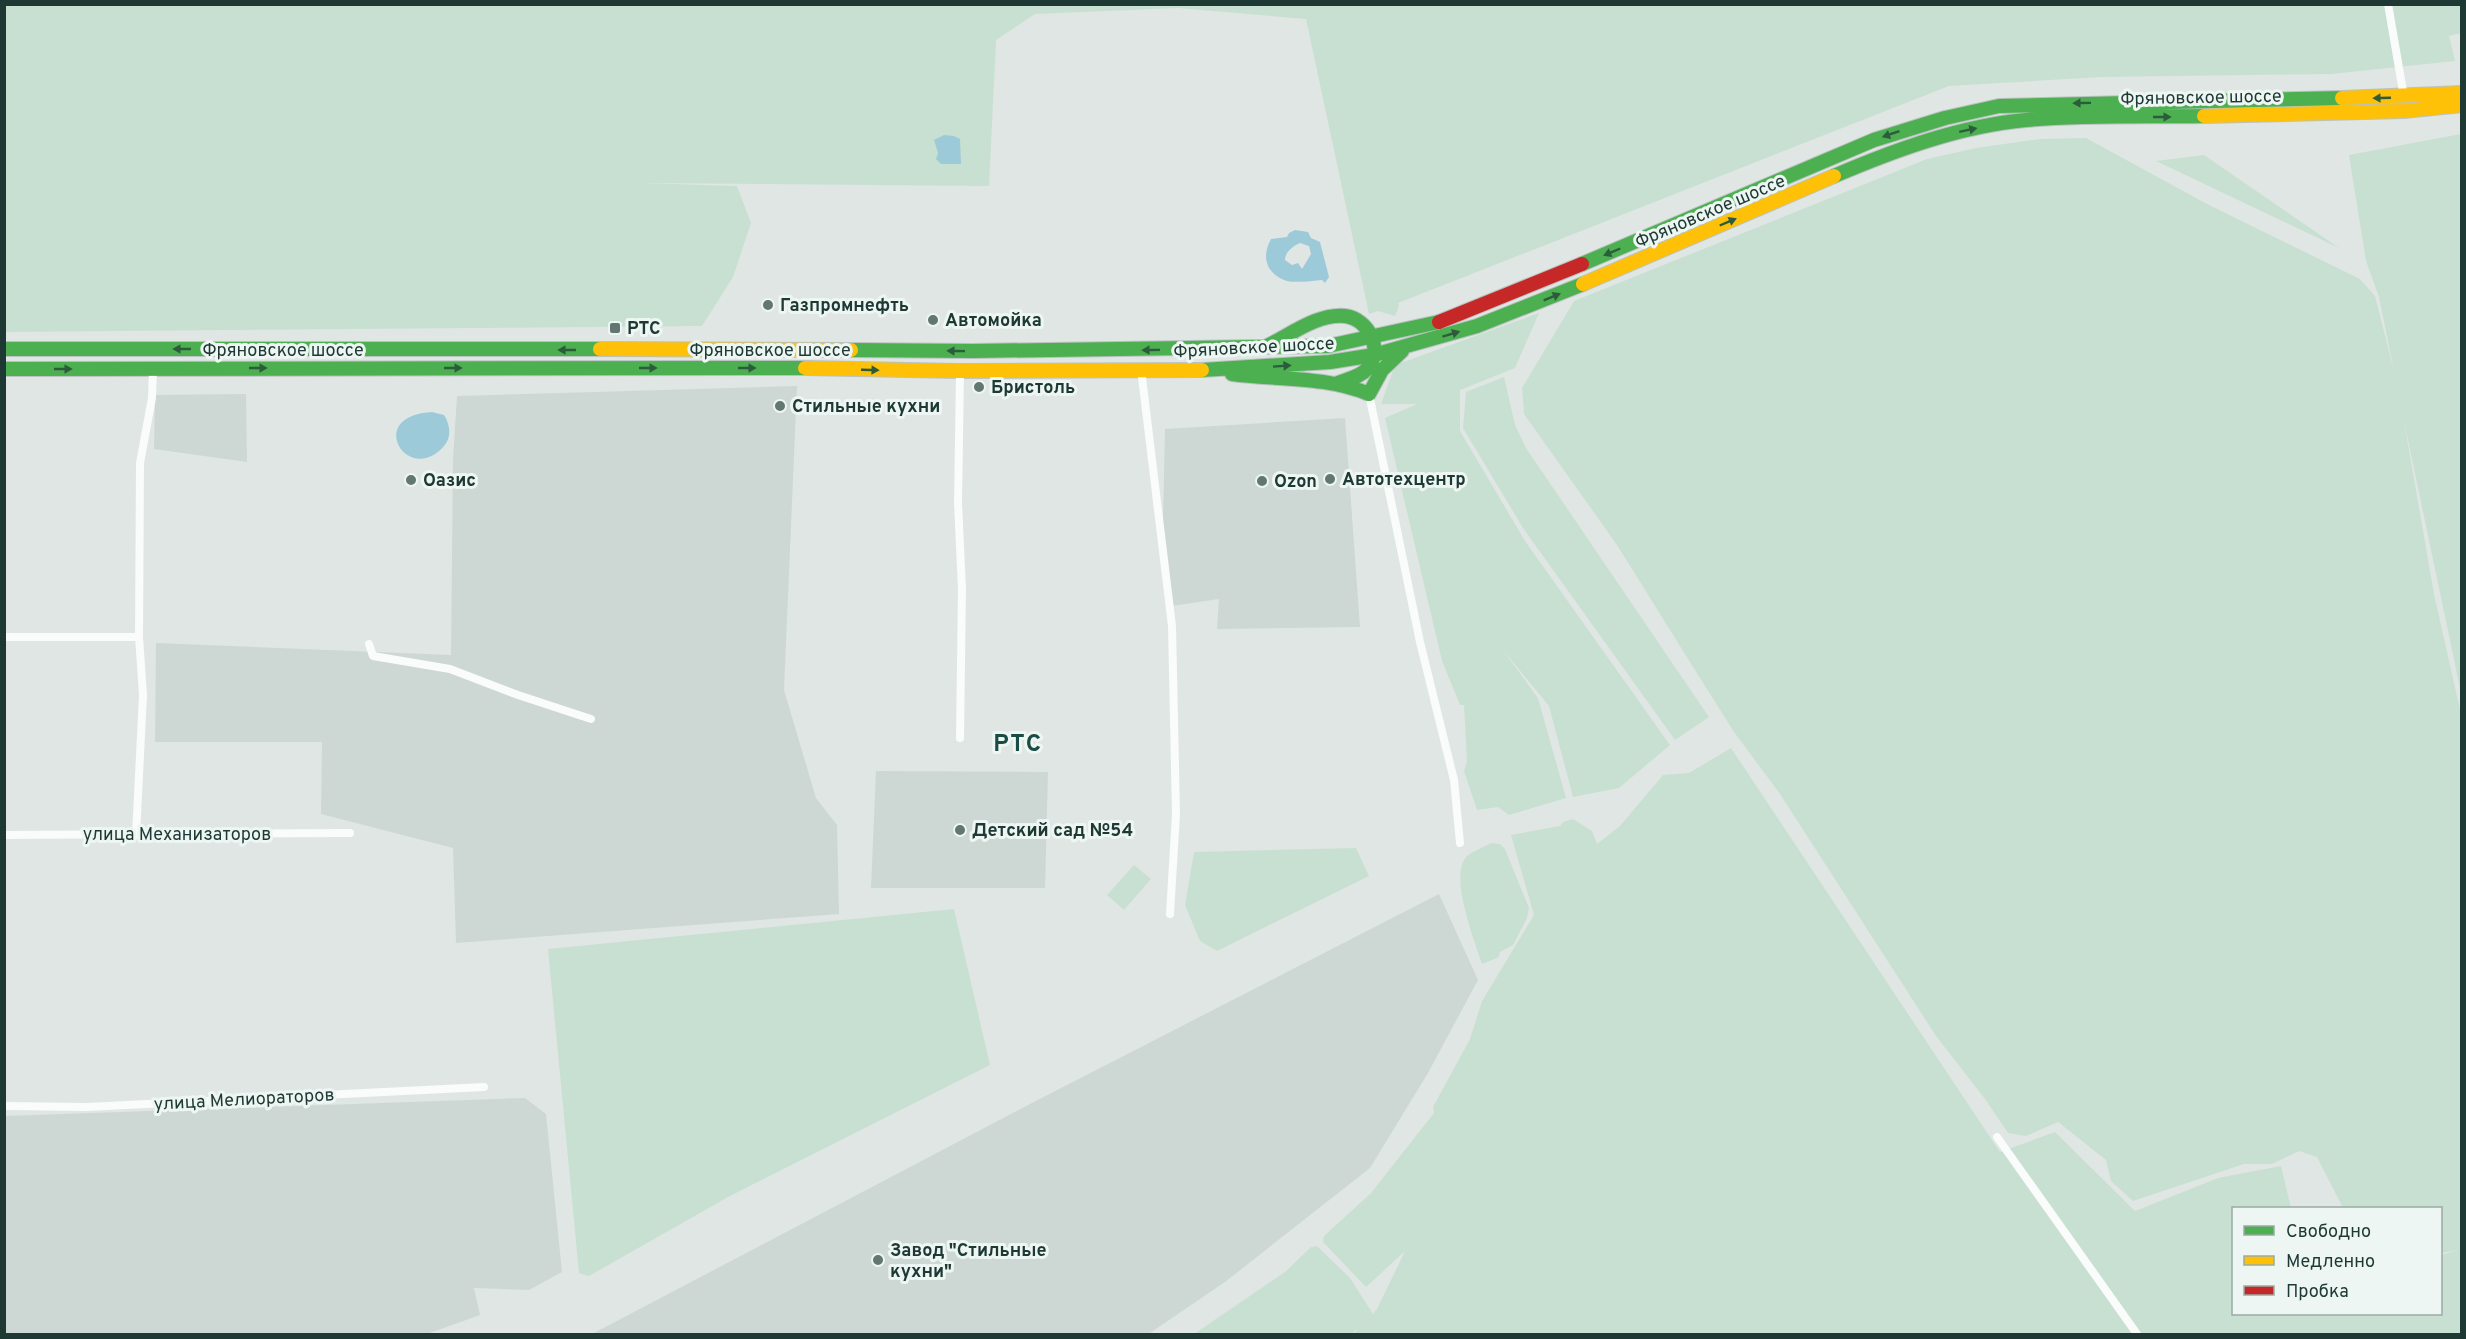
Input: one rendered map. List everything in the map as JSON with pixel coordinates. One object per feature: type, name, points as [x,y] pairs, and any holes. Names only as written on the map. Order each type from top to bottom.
[{"type":"main road","name":"Фряновское шоссе","points":[[4,349],[995,351],[1328,346],[1434,324],[1471,311],[1874,141],[1914,126],[1974,110],[2028,105],[2404,97],[2462,93]]},
{"type":"main road","name":"Фряновское шоссе","points":[[4,369],[1203,370],[1320,363],[1374,355],[1477,326],[1551,298],[1879,157],[1948,134],[2025,120],[2404,111],[2462,105]]},
{"type":"main road","points":[[1264,348],[1318,322],[1347,316],[1363,324],[1373,338],[1374,355],[1369,394]]},
{"type":"main road","points":[[1369,394],[1387,362],[1410,346]]},
{"type":"main road","points":[[1338,383],[1359,375],[1368,367],[1374,355]]},
{"type":"main road","points":[[1203,370],[1249,377],[1338,383],[1355,387],[1369,394]]},
{"type":"street","points":[[2388,4],[2404,97]]},
{"type":"street","points":[[136,835],[142,695],[139,636],[140,464],[152,398],[153,369]]},
{"type":"street","points":[[1141,369],[1172,626],[1176,814],[1170,914]]},
{"type":"street","points":[[960,371],[958,503],[962,589],[960,738]]},
{"type":"street","points":[[1369,394],[1420,642],[1454,780],[1460,843]]},
{"type":"street","points":[[4,637],[139,636]]},
{"type":"street","points":[[369,644],[373,656],[450,669],[591,719]]},
{"type":"street","name":"улица Механизаторов","points":[[4,835],[350,833]]},
{"type":"street","name":"улица Мелиораторов","points":[[4,1106],[87,1107],[484,1087]]},
{"type":"street","points":[[1997,1137],[2137,1335]]},
{"type":"shaded area","points":[[797,386],[784,690],[816,798],[837,825],[839,914],[456,943],[453,848],[321,814],[322,742],[155,742],[156,643],[451,655],[453,459],[457,396]]},
{"type":"shaded area","points":[[246,394],[247,462],[154,449],[155,395]]},
{"type":"shaded area","points":[[1345,418],[1360,627],[1217,629],[1219,599],[1172,606],[1162,568],[1165,429]]},
{"type":"shaded area","name":"Детский сад №54","points":[[876,771],[1048,772],[1045,888],[871,888]]},
{"type":"shaded area","points":[[1439,894],[1478,980],[1428,1073],[1370,1168],[1225,1282],[1150,1334],[592,1334],[1030,1104]]},
{"type":"shaded area","points":[[525,1098],[546,1114],[562,1272],[529,1290],[474,1288],[480,1315],[427,1334],[5,1334],[5,1116]]},
{"type":"green space","points":[[5,5],[2461,5],[2461,33],[2449,36],[2455,61],[2331,74],[2102,77],[1949,86],[1398,303],[1395,316],[1378,311],[1369,314],[1306,19],[1178,8],[1035,14],[996,40],[989,186],[642,183],[737,186],[751,223],[733,277],[702,326],[5,332],[4,178],[7,177],[4,177]]},
{"type":"green space","points":[[2461,134],[2461,693],[2404,421],[2434,594],[2461,714],[2461,1334],[1354,1334],[1358,1329],[1351,1334],[1194,1334],[1285,1272],[1311,1247],[1317,1246],[1350,1278],[1373,1314],[1405,1251],[1366,1287],[1323,1242],[1324,1236],[1371,1193],[1434,1113],[1433,1107],[1470,1039],[1482,1001],[1534,915],[1511,835],[1560,826],[1563,822],[1573,819],[1592,831],[1597,844],[1620,826],[1663,775],[1689,773],[1731,748],[2000,1152],[2055,1132],[2135,1211],[2218,1178],[2281,1166],[2291,1207],[2232,1207],[2232,1315],[2442,1315],[2442,1255],[2459,1250],[2442,1253],[2442,1207],[2342,1207],[2317,1157],[2299,1151],[2272,1164],[2244,1164],[2133,1201],[2111,1181],[2106,1160],[2058,1122],[2026,1136],[2008,1133],[1936,1036],[1780,794],[1734,732],[1617,545],[1524,414],[1522,388],[1574,301],[1927,159],[1976,148],[2040,139],[2086,138],[2209,205],[2360,279],[2375,296],[2394,371],[2379,297],[2366,261],[2349,155]]},
{"type":"green space","points":[[2204,155],[2339,248],[2156,161]]},
{"type":"green space","points":[[1539,313],[1515,368],[1460,390],[1460,431],[1525,541],[1670,745],[1619,788],[1573,797],[1549,706],[1503,650],[1538,698],[1566,798],[1509,815],[1498,807],[1477,810],[1464,771],[1467,761],[1464,705],[1460,705],[1442,661],[1385,418],[1417,404],[1381,404],[1395,365]]},
{"type":"green space","points":[[1504,377],[1515,425],[1526,448],[1709,717],[1675,740],[1523,528],[1463,428],[1466,392]]},
{"type":"green space","points":[[1491,843],[1500,844],[1505,849],[1529,908],[1527,918],[1513,945],[1500,952],[1499,957],[1482,964],[1469,925],[1460,878],[1462,865],[1467,856]]},
{"type":"green space","points":[[1356,848],[1369,876],[1217,951],[1200,941],[1185,905],[1194,852]]},
{"type":"green space","points":[[1134,865],[1151,879],[1124,910],[1107,895]]},
{"type":"green space","points":[[954,909],[990,1065],[728,1197],[589,1276],[579,1273],[548,949]]},
{"type":"water","points":[[944,135],[960,139],[961,164],[941,164],[936,159],[938,153],[934,140]]},
{"type":"water","points":[[1295,230],[1308,232],[1311,238],[1320,242],[1329,277],[1325,283],[1322,280],[1287,281],[1270,269],[1266,252],[1271,239],[1287,237]],"holes":[[[1300,243],[1309,246],[1311,254],[1302,269],[1298,263],[1292,265],[1285,260],[1288,252]]]},
{"type":"water","points":[[432,412],[444,415],[449,426],[448,439],[444,446],[431,456],[418,459],[407,454],[399,446],[396,435],[400,425],[411,416]]},
{"type":"traffic: fast","points":[[1582,264],[1874,140],[1945,118],[1999,106],[2342,98]]},
{"type":"traffic: fast","points":[[1834,176],[1928,140],[2001,123],[2070,117],[2204,116]]},
{"type":"traffic: fast","points":[[1202,370],[1330,362],[1374,355],[1477,326],[1583,284]]},
{"type":"traffic: fast","points":[[1267,346],[1315,321],[1335,316],[1354,318],[1367,329],[1374,345],[1374,353],[1372,361],[1364,372],[1338,383]]},
{"type":"traffic: fast","points":[[851,350],[973,351],[1328,346],[1439,322]]},
{"type":"traffic: fast","points":[[4,349],[600,349]]},
{"type":"traffic: fast","points":[[1369,394],[1382,370],[1402,351]]},
{"type":"traffic: fast","points":[[4,369],[805,368]]},
{"type":"traffic: fast","points":[[1232,374],[1318,381],[1369,394]]},
{"type":"traffic: slow","points":[[2342,98],[2462,93]]},
{"type":"traffic: slow","points":[[2204,116],[2404,111],[2462,105]]},
{"type":"traffic: slow","points":[[1583,284],[1834,176]]},
{"type":"traffic: slow","points":[[600,349],[851,350]]},
{"type":"traffic: slow","points":[[805,368],[960,371],[1202,370]]},
{"type":"traffic: jam","points":[[1439,322],[1582,264]]},
{"type":"place","name":"Газпромнефть","points":[[768,305]]},
{"type":"place","name":"Автомойка","points":[[933,320]]},
{"type":"place","name":"РТС","points":[[615,328]]},
{"type":"place","name":"Бристоль","points":[[979,387]]},
{"type":"place","name":"Стильные кухни","points":[[780,406]]},
{"type":"place","name":"Автотехцентр","points":[[1330,479]]},
{"type":"place","name":"Оазис","points":[[411,480]]},
{"type":"place","name":"Ozon","points":[[1262,481]]},
{"type":"place","name":"Детский сад №54","points":[[960,830]]},
{"type":"place","name":"Завод \"Стильные кухни\"","points":[[878,1260]]},
{"type":"district","name":"РТС","points":[[1018,743]]}]
